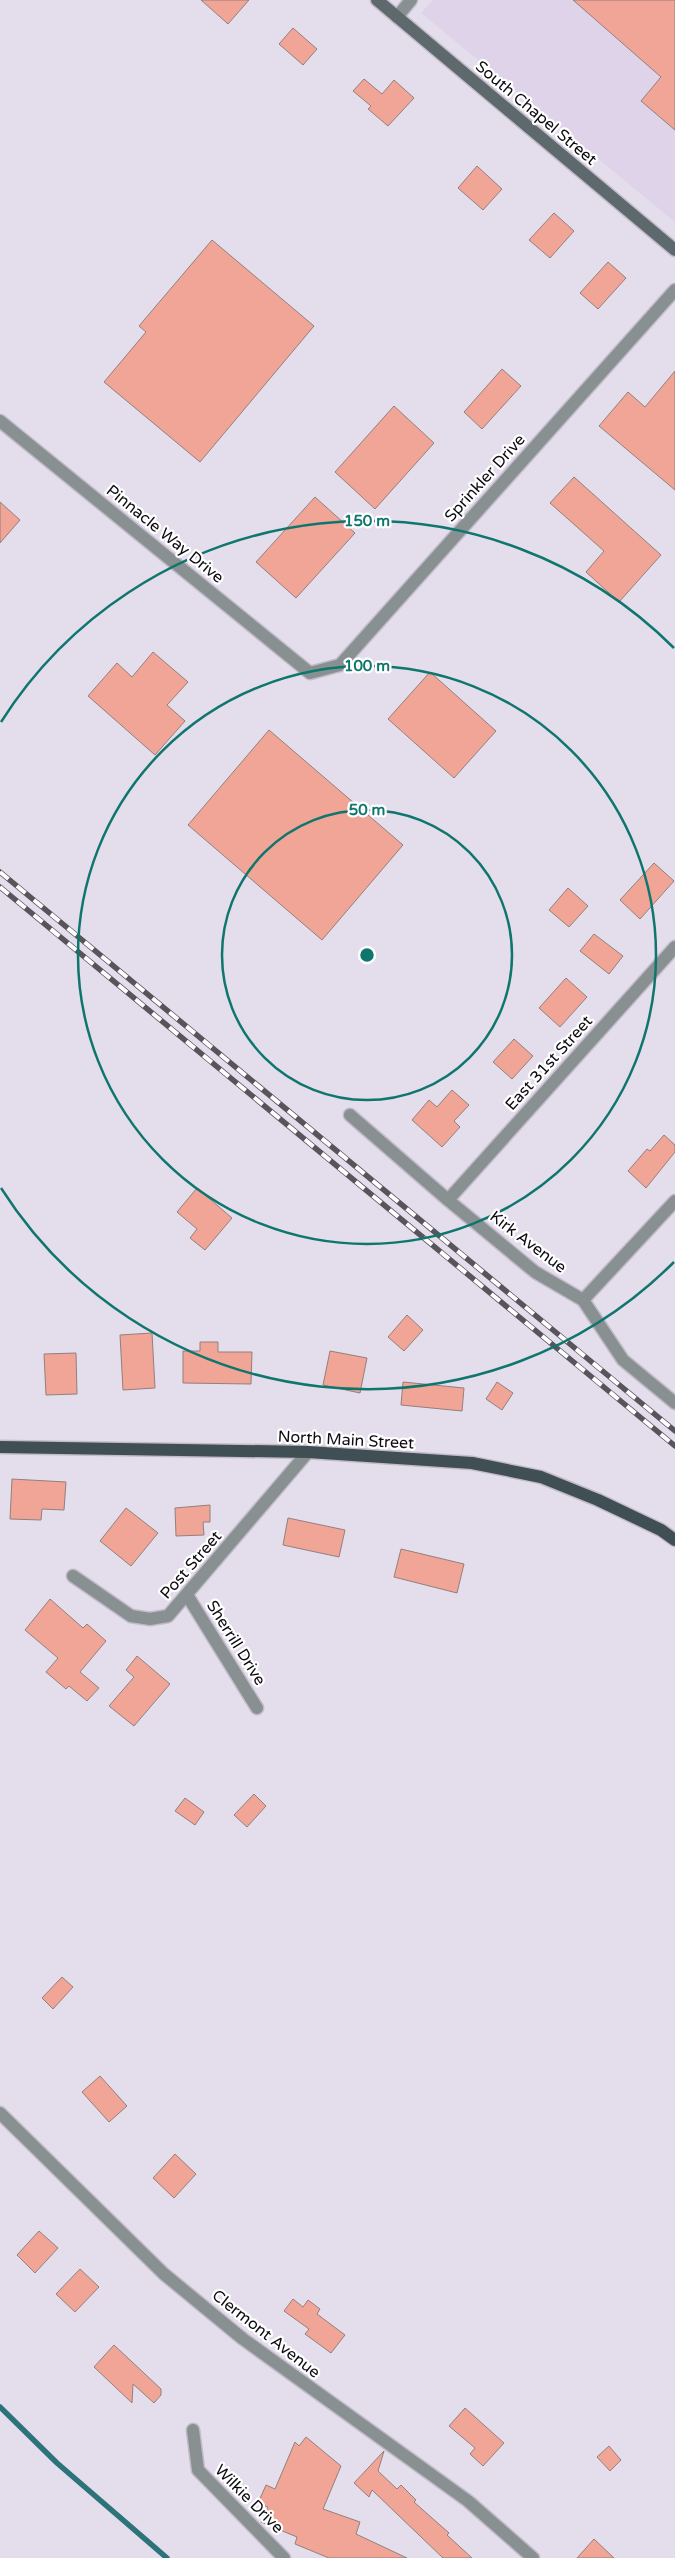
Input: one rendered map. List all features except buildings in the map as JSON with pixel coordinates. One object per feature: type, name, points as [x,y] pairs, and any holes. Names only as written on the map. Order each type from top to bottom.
[{"type":"main road","name":"North Main Street","points":[[0,1446],[308,1452],[472,1463],[541,1477],[598,1500],[661,1530],[675,1540]]},
{"type":"street","name":"South Chapel Street","points":[[377,0],[675,250]]},
{"type":"street","points":[[396,17],[411,0]]},
{"type":"street","name":"Sprinkler Drive","points":[[310,673],[340,665],[675,290]]},
{"type":"street","name":"Pinnacle Way Drive","points":[[0,421],[310,673]]},
{"type":"street","name":"East 31st Street","points":[[448,1200],[675,947]]},
{"type":"street","name":"Kirk Avenue","points":[[350,1115],[535,1272],[583,1300],[623,1360],[675,1403]]},
{"type":"street","points":[[583,1300],[675,1202]]},
{"type":"street","name":"Post Street","points":[[73,1576],[131,1616],[150,1619],[168,1616],[308,1452]]},
{"type":"street","name":"Sherrill Drive","points":[[187,1595],[257,1708]]},
{"type":"street","name":"Clermont Avenue","points":[[0,2114],[164,2274],[243,2339],[468,2501],[532,2558]]},
{"type":"street","name":"Wilkie Drive","points":[[193,2430],[198,2470],[284,2558]]},
{"type":"shaded area","points":[[433,0],[675,0],[675,222],[421,13]]},
{"type":"waterway","points":[[0,2407],[57,2463],[167,2558]]},
{"type":"railway","points":[[0,872],[675,1431]]},
{"type":"railway","points":[[0,887],[675,1446]]}]
